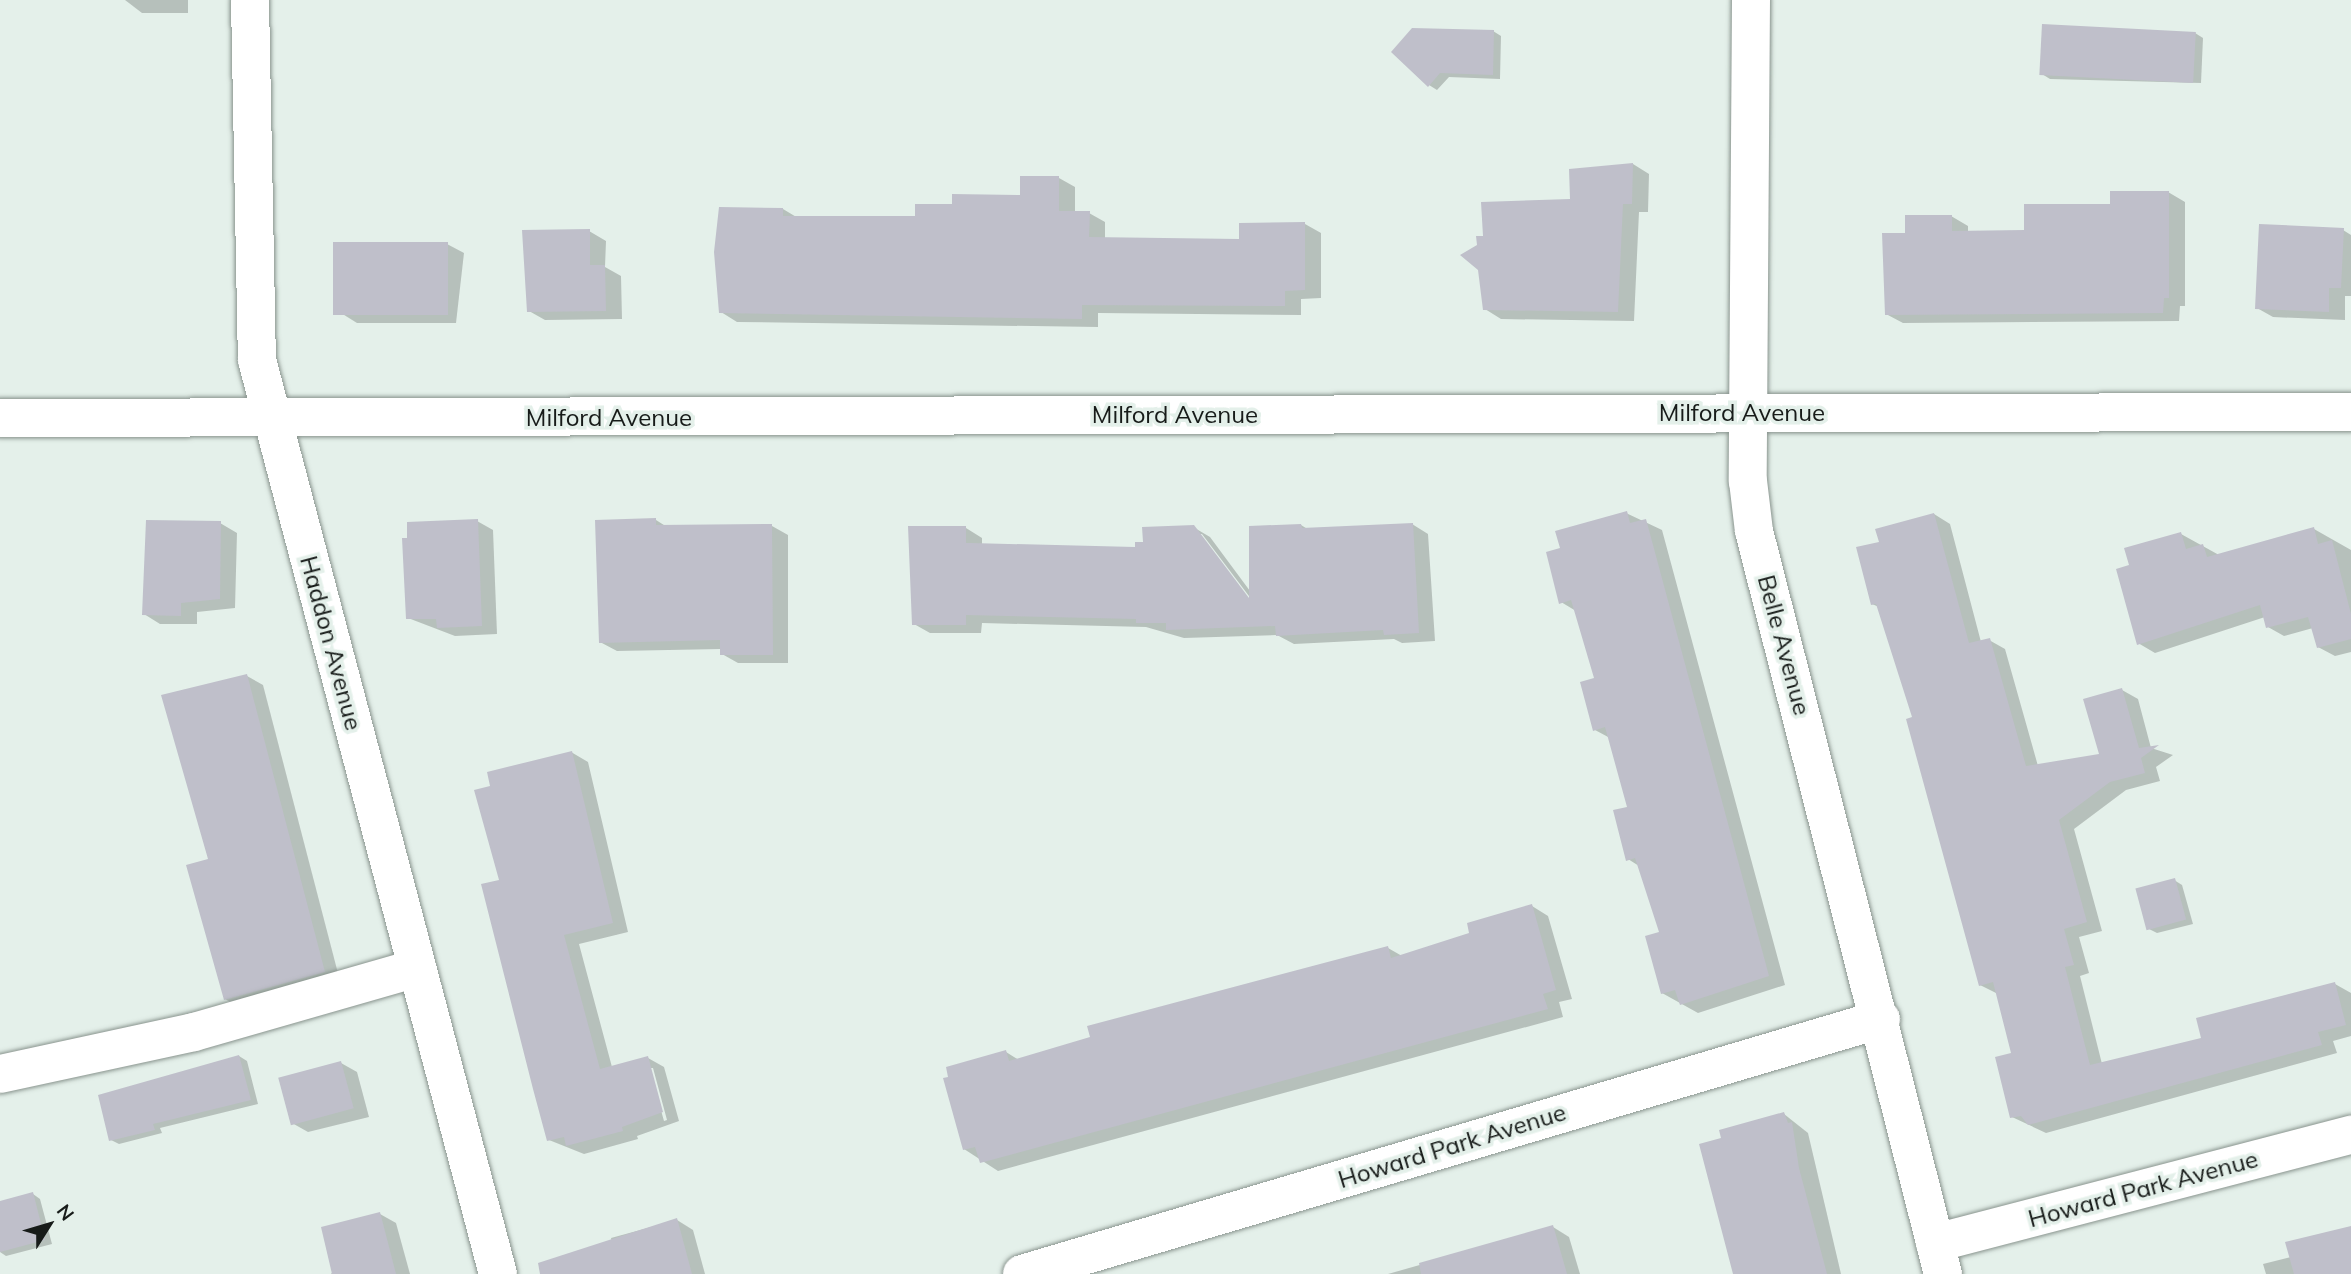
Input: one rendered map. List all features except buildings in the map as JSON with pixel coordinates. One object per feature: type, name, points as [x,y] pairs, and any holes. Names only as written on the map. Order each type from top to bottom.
[{"type":"street","name":"Haddon Avenue","points":[[250,0],[257,360],[498,1274]]},
{"type":"street","name":"Belle Avenue","points":[[1751,0],[1748,481],[1754,531],[1881,1019],[1939,1258]]},
{"type":"street","name":"Milford Avenue","points":[[0,418],[271,420],[1748,412],[2351,412]]},
{"type":"street","points":[[0,1074],[194,1032],[417,968]]},
{"type":"street","name":"Howard Park Avenue","points":[[1022,1274],[1881,1019]]},
{"type":"street","name":"Howard Park Avenue","points":[[1939,1258],[2351,1135]]}]
